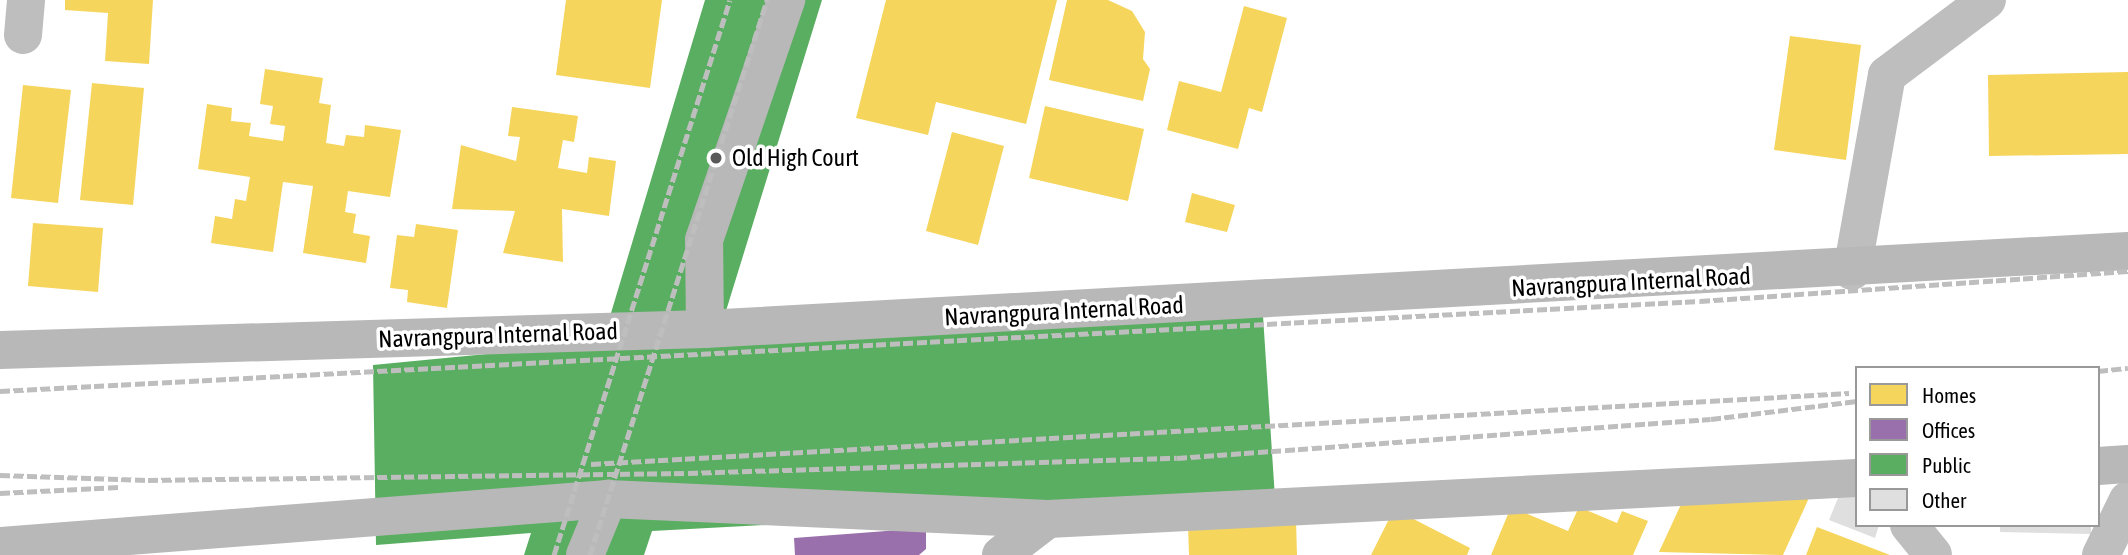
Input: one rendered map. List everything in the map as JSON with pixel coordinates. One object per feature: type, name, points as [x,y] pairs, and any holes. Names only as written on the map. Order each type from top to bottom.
[{"type":"street","points":[[705,329],[704,240],[786,0]]},
{"type":"street","points":[[1852,271],[1887,75],[1987,0]]},
{"type":"street","name":"Navrangpura Internal Road","points":[[0,350],[705,329],[1852,271],[2128,251]]},
{"type":"street","points":[[2100,466],[2128,464]]},
{"type":"street","points":[[0,546],[608,499],[1048,519],[1855,478]]},
{"type":"street","points":[[585,555],[608,499]]},
{"type":"street","points":[[2101,555],[2128,500]]},
{"type":"street","points":[[1001,555],[1048,519]]},
{"type":"street","points":[[1911,527],[1933,555]]},
{"type":"building: Homes","points":[[65,0],[153,0],[149,64],[105,61],[108,13],[65,10]]},
{"type":"building: Homes","points":[[566,0],[662,0],[650,88],[556,75]]},
{"type":"building: Homes","points":[[886,0],[1057,0],[1026,124],[936,102],[928,135],[856,118]]},
{"type":"building: Homes","points":[[1067,0],[1108,0],[1132,11],[1145,32],[1143,59],[1150,69],[1143,101],[1049,80]]},
{"type":"building: Homes","points":[[1244,6],[1287,18],[1262,112],[1249,108],[1238,149],[1167,130],[1179,81],[1221,92]]},
{"type":"building: Homes","points":[[1790,36],[1861,45],[1846,160],[1774,150]]},
{"type":"building: Homes","points":[[265,69],[323,78],[319,103],[331,105],[326,143],[344,146],[346,135],[364,137],[365,125],[401,130],[390,197],[348,191],[345,212],[356,214],[353,233],[370,236],[366,263],[303,253],[313,186],[283,182],[273,252],[211,243],[215,216],[232,219],[235,199],[246,201],[250,177],[198,169],[207,104],[232,108],[231,121],[251,123],[249,136],[283,141],[285,126],[270,124],[273,106],[260,104]]},
{"type":"building: Homes","points":[[2128,72],[2128,154],[1989,156],[1988,75]]},
{"type":"building: Homes","points":[[92,83],[144,88],[133,205],[80,200]]},
{"type":"building: Homes","points":[[23,85],[71,90],[58,203],[11,198]]},
{"type":"building: Homes","points":[[1045,106],[1144,129],[1128,201],[1029,178]]},
{"type":"building: Homes","points":[[512,107],[578,116],[574,142],[563,140],[558,168],[587,173],[589,157],[616,161],[609,216],[562,209],[563,262],[503,253],[515,211],[452,209],[461,145],[516,161],[520,137],[508,136]]},
{"type":"building: Homes","points":[[952,132],[1004,146],[978,245],[926,231]]},
{"type":"building: Homes","points":[[1192,193],[1235,205],[1227,232],[1185,222]]},
{"type":"building: Homes","points":[[33,223],[103,228],[98,292],[28,286]]},
{"type":"building: Homes","points":[[416,224],[458,230],[447,308],[407,302],[408,290],[390,288],[397,235],[414,237]]},
{"type":"building: Homes","points":[[1814,487],[1783,555],[1659,552],[1683,500]]},
{"type":"building: Homes","points":[[1511,507],[1568,531],[1579,507],[1617,523],[1622,511],[1648,521],[1633,555],[1491,555]]},
{"type":"building: Homes","points":[[1394,509],[1470,548],[1467,555],[1371,555]]},
{"type":"building: Homes","points":[[1296,520],[1297,555],[1189,555],[1188,526]]},
{"type":"building: Homes","points":[[1817,527],[1890,555],[1806,555]]},
{"type":"building: Offices","points":[[926,528],[926,549],[919,555],[795,555],[794,538]]},
{"type":"building: Public","name":"Old High Court","points":[[705,0],[822,0],[717,340],[1263,316],[1275,498],[652,531],[644,555],[524,555],[531,533],[376,545],[373,365],[602,343]]},
{"type":"building: Other","points":[[1845,481],[1855,492],[1855,527],[1878,527],[1875,538],[1829,520]]},
{"type":"building: Other","points":[[2000,527],[2091,527],[2091,534],[2000,532]]},
{"type":"railway","points":[[554,555],[730,0]]},
{"type":"railway","points":[[590,555],[767,0]]},
{"type":"railway","points":[[0,391],[1700,301],[2128,271]]},
{"type":"railway","points":[[2100,371],[2128,368]]},
{"type":"railway","points":[[591,464],[1849,393]]},
{"type":"railway","points":[[0,475],[148,480],[688,473],[1177,458],[1711,419],[1855,401]]},
{"type":"railway","points":[[0,493],[119,487]]},
{"type":"place","name":"Old High Court","points":[[716,158]]}]
